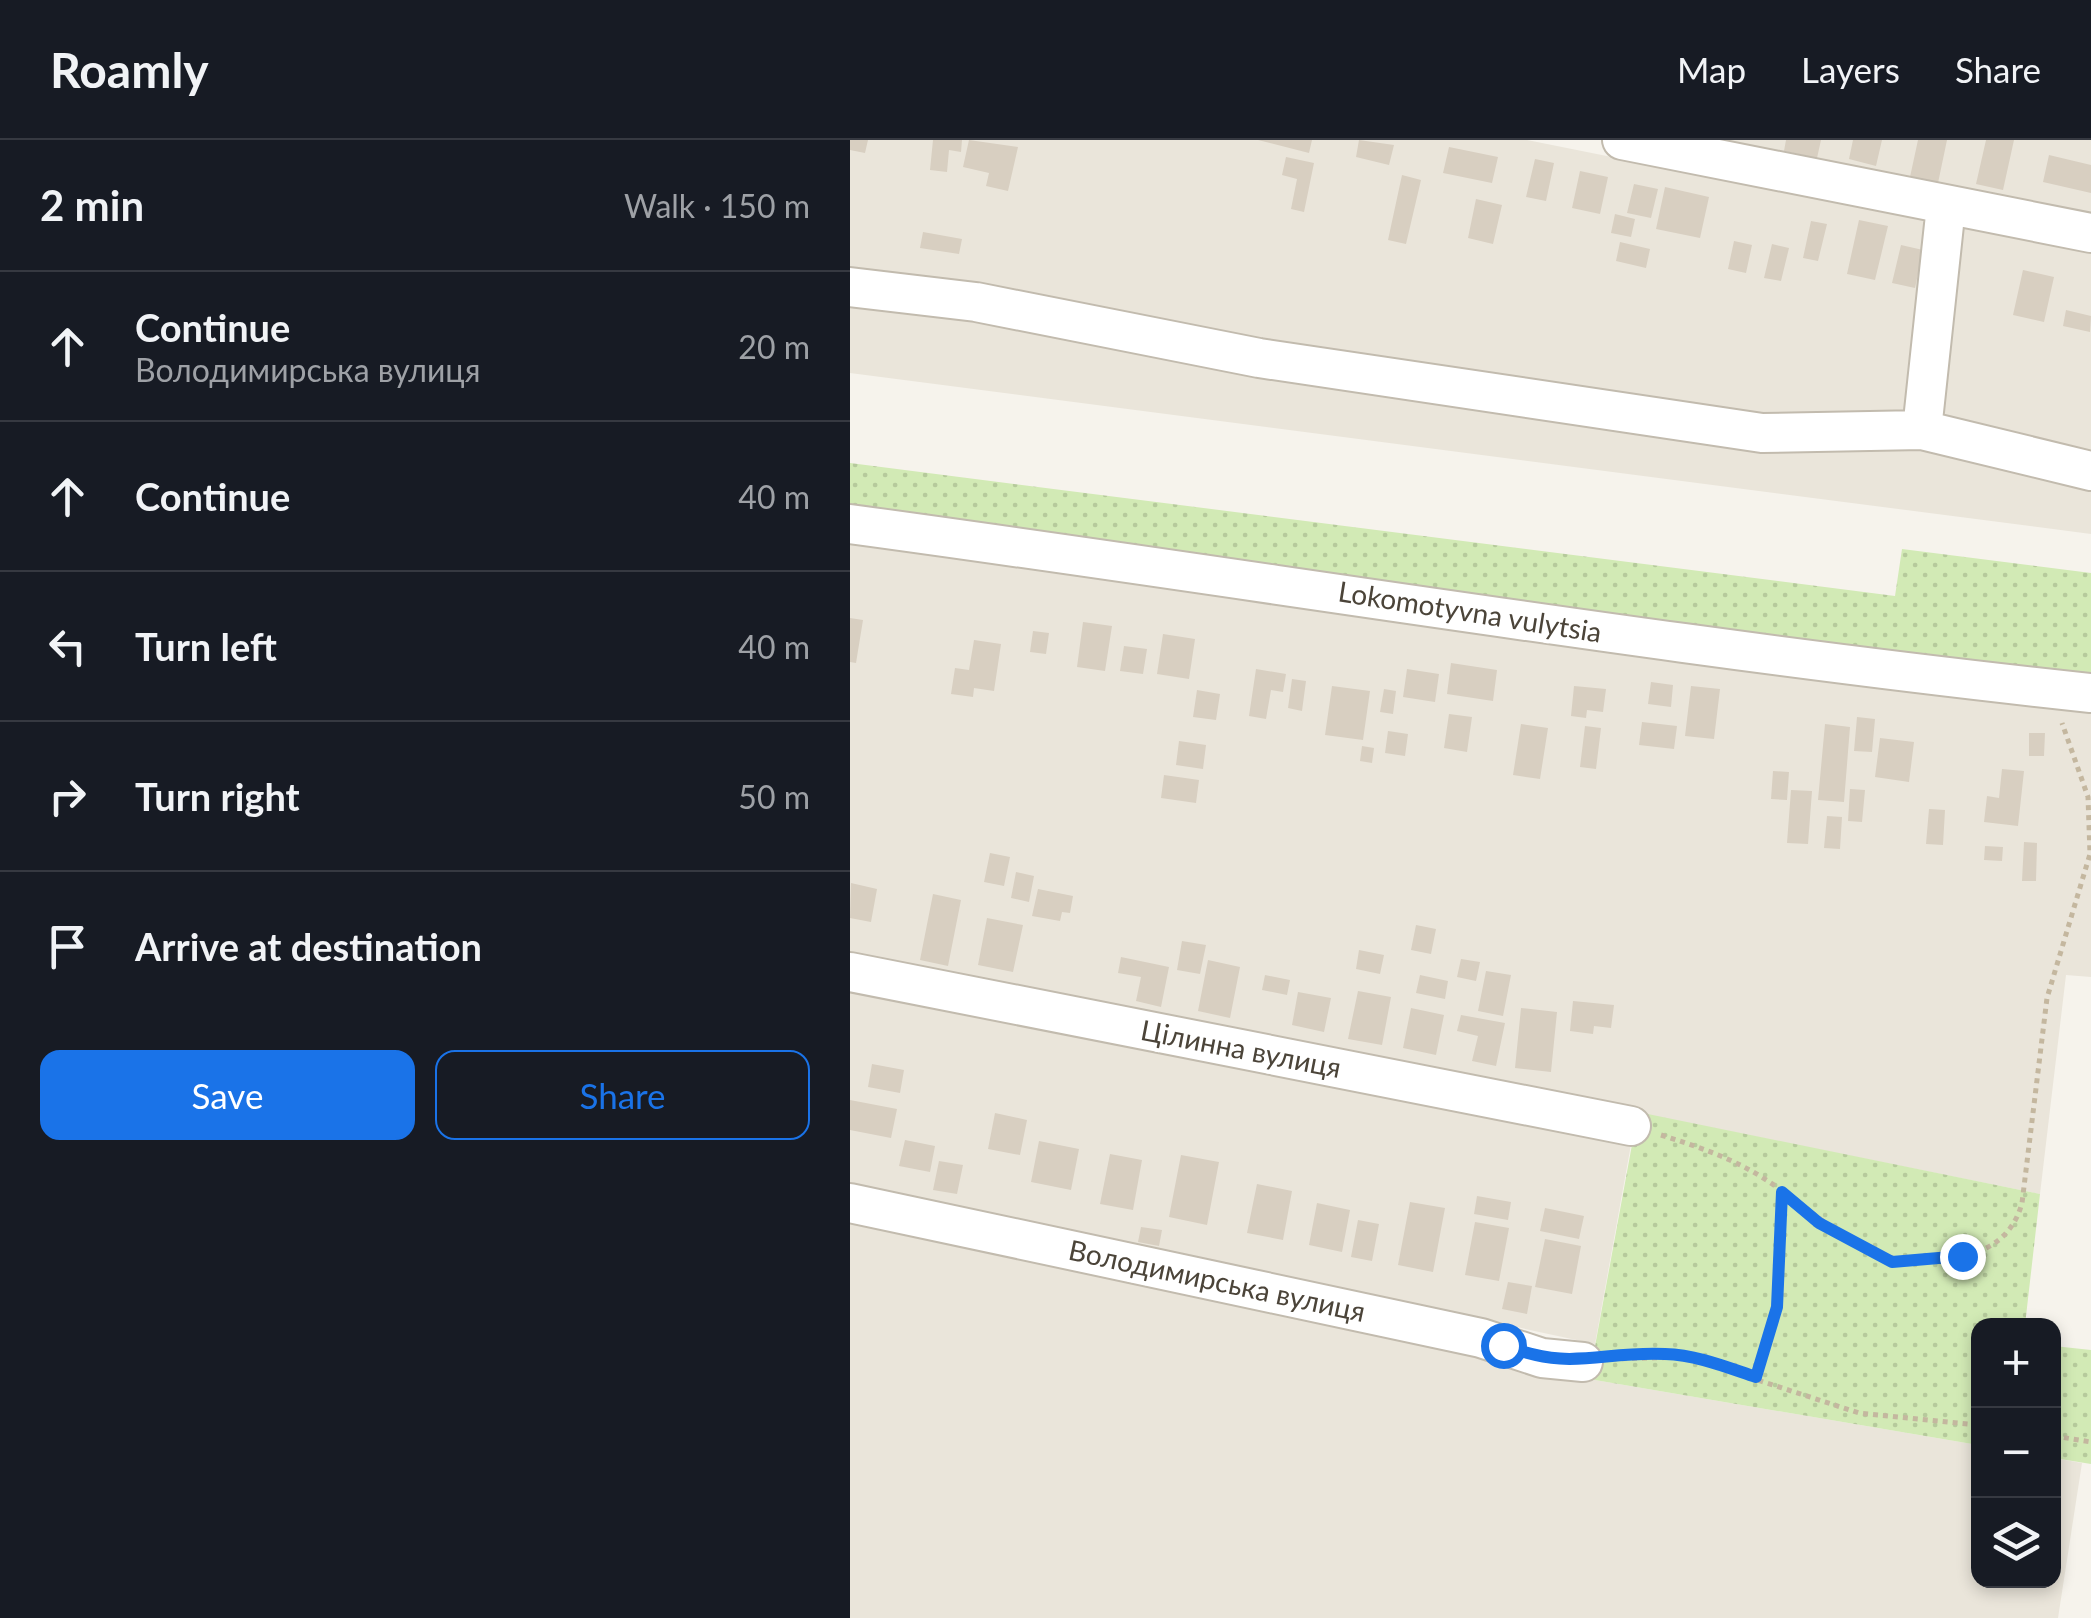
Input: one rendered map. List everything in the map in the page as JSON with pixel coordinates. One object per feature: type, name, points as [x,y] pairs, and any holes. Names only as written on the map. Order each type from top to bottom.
[{"type":"street","points":[[1622,140],[2091,234]]},
{"type":"street","points":[[1922,430],[1946,206]]},
{"type":"street","points":[[850,287],[976,302],[1259,358],[1762,433],[1922,430],[2091,472]]},
{"type":"street","name":"Lokomotyvna vulytsia","points":[[850,524],[1249,578],[1624,637],[2076,692]]},
{"type":"street","name":"Цілинна вулиця","points":[[850,972],[1631,1126]]},
{"type":"street","name":"Володимирська вулиця","points":[[850,1202],[1482,1338],[1542,1358],[1584,1362]]},
{"type":"path","points":[[1631,1126],[1709,1150],[1782,1192],[1819,1223],[1892,1262],[1927,1262],[1989,1248],[2015,1223],[2022,1202],[2047,998],[2090,854],[2088,798],[2063,728],[2076,692]]},
{"type":"path","points":[[1756,1377],[1777,1307],[1782,1192]]},
{"type":"path","points":[[1584,1362],[1666,1354],[1712,1362],[1859,1414],[1971,1424]]},
{"type":"path","points":[[2061,1437],[2091,1442]]},
{"type":"shaded area","points":[[850,140],[1527,140],[2091,253],[2091,534],[850,373]]},
{"type":"shaded area","points":[[1689,140],[2091,140],[2091,215]]},
{"type":"shaded area","points":[[850,542],[2091,708],[2091,977],[2066,975],[2040,1194],[850,954]]},
{"type":"shaded area","points":[[850,983],[1632,1139],[1595,1344],[850,1183]]},
{"type":"shaded area","points":[[850,1217],[1589,1379],[1971,1444],[1971,1588],[2061,1588],[2061,1459],[2082,1463],[2058,1618],[850,1618]]},
{"type":"green space","points":[[850,463],[1895,596],[1902,549],[2091,573],[2091,677],[1605,622],[1252,562],[850,510]]},
{"type":"green space","points":[[1638,1112],[2040,1194],[2026,1318],[1971,1318],[1971,1444],[1589,1379]]},
{"type":"green space","points":[[2061,1347],[2091,1350],[2091,1464],[2061,1459]]},
{"type":"building","points":[[850,140],[868,140],[865,153],[850,150]]},
{"type":"building","points":[[933,140],[962,140],[961,152],[949,150],[947,172],[930,170]]},
{"type":"building","points":[[969,140],[1018,147],[1008,191],[986,186],[989,173],[963,167]]},
{"type":"building","points":[[1258,140],[1312,140],[1309,153]]},
{"type":"building","points":[[1359,140],[1394,145],[1389,165],[1356,157]]},
{"type":"building","points":[[1786,140],[1821,140],[1817,158],[1784,151]]},
{"type":"building","points":[[1853,140],[1882,140],[1876,166],[1849,159]]},
{"type":"building","points":[[1918,140],[1947,140],[1938,183],[1910,177]]},
{"type":"building","points":[[1986,140],[2014,140],[2003,190],[1976,184]]},
{"type":"building","points":[[1449,147],[1498,157],[1492,183],[1443,173]]},
{"type":"building","points":[[2049,155],[2091,165],[2091,193],[2043,182]]},
{"type":"building","points":[[1286,157],[1314,163],[1304,212],[1291,209],[1297,179],[1282,175]]},
{"type":"building","points":[[1535,159],[1554,163],[1546,201],[1526,197]]},
{"type":"building","points":[[1580,171],[1608,177],[1600,214],[1572,208]]},
{"type":"building","points":[[1402,175],[1421,180],[1406,244],[1388,240]]},
{"type":"building","points":[[1634,184],[1658,189],[1651,218],[1627,213]]},
{"type":"building","points":[[1665,187],[1709,197],[1700,238],[1656,229]]},
{"type":"building","points":[[1476,199],[1502,205],[1493,244],[1468,238]]},
{"type":"building","points":[[1615,214],[1635,219],[1631,237],[1611,233]]},
{"type":"building","points":[[1859,220],[1888,226],[1875,280],[1847,274]]},
{"type":"building","points":[[1811,221],[1827,224],[1818,261],[1803,258]]},
{"type":"building","points":[[923,232],[962,239],[959,254],[920,248]]},
{"type":"building","points":[[1734,241],[1752,245],[1746,273],[1728,269]]},
{"type":"building","points":[[1620,242],[1650,249],[1646,268],[1616,261]]},
{"type":"building","points":[[1772,244],[1789,248],[1781,281],[1764,278]]},
{"type":"building","points":[[1901,245],[1923,250],[1915,288],[1892,283]]},
{"type":"building","points":[[2023,270],[2054,277],[2044,322],[2013,315]]},
{"type":"building","points":[[2066,310],[2091,316],[2090,332],[2063,326]]},
{"type":"building","points":[[850,618],[863,620],[856,663],[850,662]]},
{"type":"building","points":[[1083,622],[1112,626],[1105,671],[1077,667]]},
{"type":"building","points":[[1033,631],[1049,633],[1046,654],[1030,652]]},
{"type":"building","points":[[1163,634],[1195,639],[1189,679],[1157,674]]},
{"type":"building","points":[[974,640],[1001,644],[994,691],[974,688],[973,697],[951,694],[955,668],[969,670]]},
{"type":"building","points":[[1124,646],[1147,649],[1143,674],[1120,671]]},
{"type":"building","points":[[1451,663],[1497,670],[1493,701],[1447,694]]},
{"type":"building","points":[[1256,669],[1286,674],[1283,692],[1271,690],[1266,719],[1249,716]]},
{"type":"building","points":[[1407,669],[1439,674],[1435,702],[1403,697]]},
{"type":"building","points":[[1292,679],[1306,681],[1302,711],[1288,708]]},
{"type":"building","points":[[1651,682],[1673,685],[1671,707],[1648,704]]},
{"type":"building","points":[[1332,686],[1370,691],[1363,740],[1325,735]]},
{"type":"building","points":[[1574,686],[1606,689],[1603,712],[1587,710],[1586,718],[1571,716]]},
{"type":"building","points":[[1691,686],[1720,689],[1714,739],[1685,736]]},
{"type":"building","points":[[1384,689],[1396,691],[1393,714],[1380,712]]},
{"type":"building","points":[[1197,690],[1220,694],[1216,720],[1193,717]]},
{"type":"building","points":[[1449,714],[1472,717],[1467,752],[1444,748]]},
{"type":"building","points":[[1857,717],[1875,719],[1872,752],[1854,751]]},
{"type":"building","points":[[1642,722],[1677,726],[1674,749],[1639,745]]},
{"type":"building","points":[[1521,724],[1548,728],[1540,779],[1513,775]]},
{"type":"building","points":[[1825,724],[1850,727],[1844,802],[1818,800]]},
{"type":"building","points":[[1585,726],[1601,728],[1596,769],[1580,767]]},
{"type":"building","points":[[1388,731],[1408,734],[1405,756],[1385,753]]},
{"type":"building","points":[[2029,733],[2045,733],[2044,756],[2029,756]]},
{"type":"building","points":[[1880,738],[1914,742],[1909,782],[1875,777]]},
{"type":"building","points":[[1179,741],[1206,745],[1203,769],[1176,765]]},
{"type":"building","points":[[1362,746],[1374,748],[1372,763],[1360,761]]},
{"type":"building","points":[[2002,769],[2024,771],[2018,826],[1984,822],[1987,796],[1999,798]]},
{"type":"building","points":[[1773,771],[1789,772],[1787,800],[1771,799]]},
{"type":"building","points":[[1164,775],[1199,780],[1196,803],[1161,798]]},
{"type":"building","points":[[1850,789],[1865,790],[1862,822],[1848,821]]},
{"type":"building","points":[[1791,790],[1812,791],[1808,844],[1787,843]]},
{"type":"building","points":[[1929,809],[1945,810],[1943,845],[1926,844]]},
{"type":"building","points":[[1827,816],[1842,817],[1840,849],[1824,848]]},
{"type":"building","points":[[2024,842],[2037,843],[2036,881],[2022,881]]},
{"type":"building","points":[[1985,846],[2003,847],[2002,861],[1984,860]]},
{"type":"building","points":[[990,853],[1010,857],[1004,886],[984,882]]},
{"type":"building","points":[[1016,872],[1034,876],[1029,902],[1011,898]]},
{"type":"building","points":[[851,883],[877,889],[871,922],[850,918]]},
{"type":"building","points":[[1038,889],[1073,896],[1070,913],[1062,912],[1060,921],[1032,916]]},
{"type":"building","points":[[933,894],[961,900],[948,966],[920,960]]},
{"type":"building","points":[[987,918],[1023,925],[1013,972],[978,965]]},
{"type":"building","points":[[1416,925],[1436,929],[1431,954],[1411,950]]},
{"type":"building","points":[[1182,941],[1206,945],[1200,974],[1177,970]]},
{"type":"building","points":[[1359,950],[1384,955],[1380,974],[1356,969]]},
{"type":"building","points":[[1121,957],[1169,967],[1161,1007],[1136,1001],[1141,977],[1118,973]]},
{"type":"building","points":[[1461,959],[1480,962],[1476,981],[1457,977]]},
{"type":"building","points":[[1208,960],[1240,967],[1230,1018],[1198,1011]]},
{"type":"building","points":[[1486,971],[1511,975],[1503,1016],[1478,1011]]},
{"type":"building","points":[[1265,975],[1290,980],[1287,995],[1262,990]]},
{"type":"building","points":[[1420,975],[1448,981],[1445,999],[1416,993]]},
{"type":"building","points":[[1358,991],[1391,997],[1382,1045],[1348,1039]]},
{"type":"building","points":[[1298,992],[1331,998],[1324,1032],[1292,1025]]},
{"type":"building","points":[[1573,1001],[1614,1005],[1611,1028],[1594,1026],[1593,1034],[1570,1031]]},
{"type":"building","points":[[1411,1008],[1444,1015],[1436,1055],[1403,1048]]},
{"type":"building","points":[[1521,1008],[1557,1012],[1551,1072],[1515,1068]]},
{"type":"building","points":[[1461,1015],[1505,1023],[1496,1066],[1472,1061],[1478,1036],[1457,1031]]},
{"type":"building","points":[[872,1064],[904,1070],[900,1093],[868,1087]]},
{"type":"building","points":[[850,1100],[897,1109],[891,1138],[850,1130]]},
{"type":"building","points":[[995,1113],[1027,1120],[1020,1155],[988,1149]]},
{"type":"building","points":[[905,1140],[935,1146],[930,1172],[899,1166]]},
{"type":"building","points":[[1039,1141],[1079,1149],[1071,1190],[1031,1182]]},
{"type":"building","points":[[1110,1154],[1142,1160],[1133,1210],[1100,1204]]},
{"type":"building","points":[[1181,1155],[1219,1162],[1207,1225],[1169,1217]]},
{"type":"building","points":[[939,1161],[963,1165],[957,1194],[933,1190]]},
{"type":"building","points":[[1257,1184],[1292,1191],[1283,1240],[1247,1233]]},
{"type":"building","points":[[1477,1196],[1511,1202],[1508,1220],[1474,1214]]},
{"type":"building","points":[[1410,1202],[1445,1208],[1433,1272],[1398,1265]]},
{"type":"building","points":[[1317,1203],[1350,1210],[1342,1252],[1309,1245]]},
{"type":"building","points":[[1545,1208],[1584,1216],[1579,1239],[1540,1231]]},
{"type":"building","points":[[1358,1220],[1379,1224],[1372,1261],[1351,1257]]},
{"type":"building","points":[[1475,1222],[1509,1228],[1499,1281],[1465,1275]]},
{"type":"building","points":[[1141,1227],[1162,1230],[1159,1246],[1138,1242]]},
{"type":"building","points":[[1545,1239],[1581,1246],[1572,1294],[1535,1287]]},
{"type":"building","points":[[1508,1282],[1532,1286],[1527,1314],[1502,1309]]},
{"type":"route","points":[[1503,1345],[1542,1358],[1584,1362],[1648,1354],[1687,1356],[1756,1377],[1777,1307],[1782,1192],[1819,1223],[1892,1262],[1962,1256]]}]
